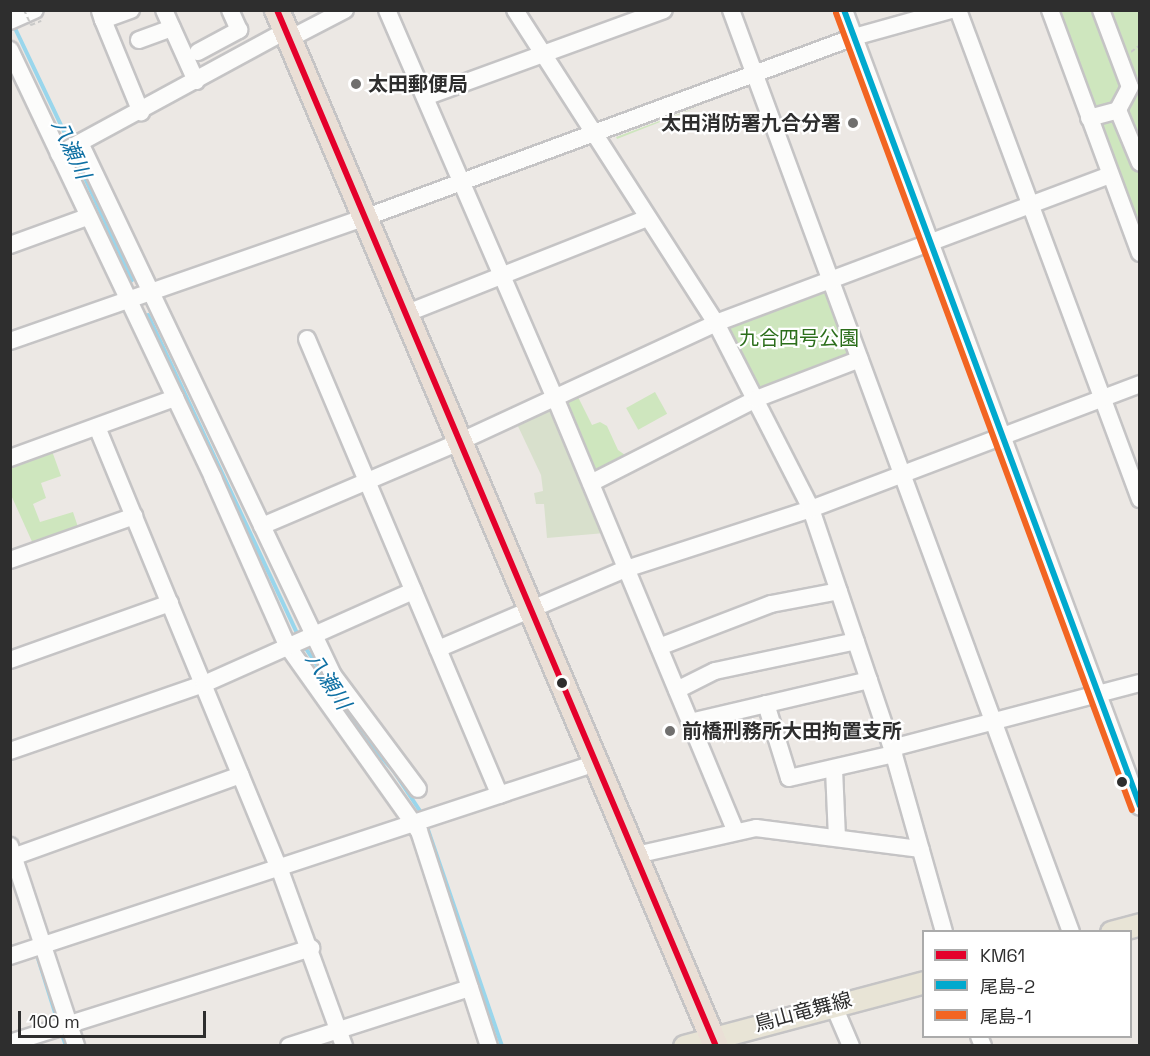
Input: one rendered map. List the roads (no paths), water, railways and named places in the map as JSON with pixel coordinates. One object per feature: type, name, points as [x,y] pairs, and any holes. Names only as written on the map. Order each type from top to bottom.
[{"type":"highway","points":[[284,27],[714,1041]]},
{"type":"main road","points":[[1119,930],[1140,924]]},
{"type":"main road","name":"鳥山竜舞線","points":[[684,1046],[714,1041],[833,1004],[922,982]]},
{"type":"street","points":[[131,10],[101,15],[141,112]]},
{"type":"street","points":[[164,10],[196,81]]},
{"type":"street","points":[[198,52],[239,30],[230,10]]},
{"type":"street","points":[[70,149],[196,81],[284,27],[345,10]]},
{"type":"street","points":[[387,10],[459,182],[554,395],[735,830]]},
{"type":"street","points":[[515,10],[716,323],[811,509],[893,751],[943,930]]},
{"type":"street","points":[[425,98],[543,54],[628,17],[664,10]]},
{"type":"street","points":[[730,10],[1070,930]]},
{"type":"street","points":[[844,10],[1140,807]]},
{"type":"street","points":[[10,341],[364,218],[854,37],[951,10]]},
{"type":"street","points":[[958,10],[1140,499]]},
{"type":"street","points":[[1050,10],[1109,175],[1140,253]]},
{"type":"street","points":[[1089,118],[1118,110],[1130,87],[1101,10]]},
{"type":"street","points":[[139,40],[172,28]]},
{"type":"street","points":[[10,50],[70,149],[149,292],[193,378],[262,526],[301,641],[333,675],[418,789]]},
{"type":"street","points":[[1118,110],[1140,163]]},
{"type":"street","points":[[70,149],[87,217],[175,398],[301,641],[413,822],[489,1046]]},
{"type":"street","points":[[262,526],[365,480],[459,442],[554,395],[716,323],[1109,175]]},
{"type":"street","points":[[10,244],[87,217]]},
{"type":"street","points":[[405,314],[500,274],[648,218]]},
{"type":"street","points":[[307,339],[500,795]]},
{"type":"street","points":[[591,483],[756,399],[860,359]]},
{"type":"street","points":[[438,649],[626,569],[811,509],[1140,384]]},
{"type":"street","points":[[10,458],[175,398]]},
{"type":"street","points":[[97,427],[312,948],[341,1038]]},
{"type":"street","points":[[10,560],[134,516]]},
{"type":"street","points":[[10,751],[204,684],[413,591]]},
{"type":"street","points":[[659,647],[771,604],[839,591]]},
{"type":"street","points":[[10,660],[170,603]]},
{"type":"street","points":[[677,690],[715,671],[856,641]]},
{"type":"street","points":[[690,722],[869,680]]},
{"type":"street","points":[[766,704],[789,778],[834,769],[993,719],[1140,683]]},
{"type":"street","points":[[10,956],[280,870],[413,822],[596,763]]},
{"type":"street","points":[[834,769],[837,838]]},
{"type":"street","points":[[76,1046],[12,854],[241,776]]},
{"type":"street","points":[[636,855],[735,830],[756,828],[921,849]]},
{"type":"street","points":[[10,1043],[312,948]]},
{"type":"street","points":[[289,1046],[341,1038],[470,988]]},
{"type":"street","points":[[833,1004],[851,1046]]},
{"type":"waterway","name":"八瀬川","points":[[13,24],[69,142]]},
{"type":"waterway","name":"八瀬川","points":[[73,152],[132,280]]},
{"type":"waterway","name":"八瀬川","points":[[148,315],[299,638]]},
{"type":"waterway","name":"八瀬川","points":[[303,644],[364,738],[393,770],[422,814]]},
{"type":"waterway","name":"八瀬川","points":[[426,824],[502,1046]]},
{"type":"waterway","points":[[36,952],[58,1022]]},
{"type":"waterway","points":[[61,1032],[66,1046]]},
{"type":"place","name":"太田郵便局","points":[[356,84]]},
{"type":"place","name":"太田消防署九合分署","points":[[853,123]]},
{"type":"place","name":"前橋刑務所大田拘置支所","points":[[670,731]]},
{"type":"park label","name":"九合四号公園","points":[[799,338]]}]
